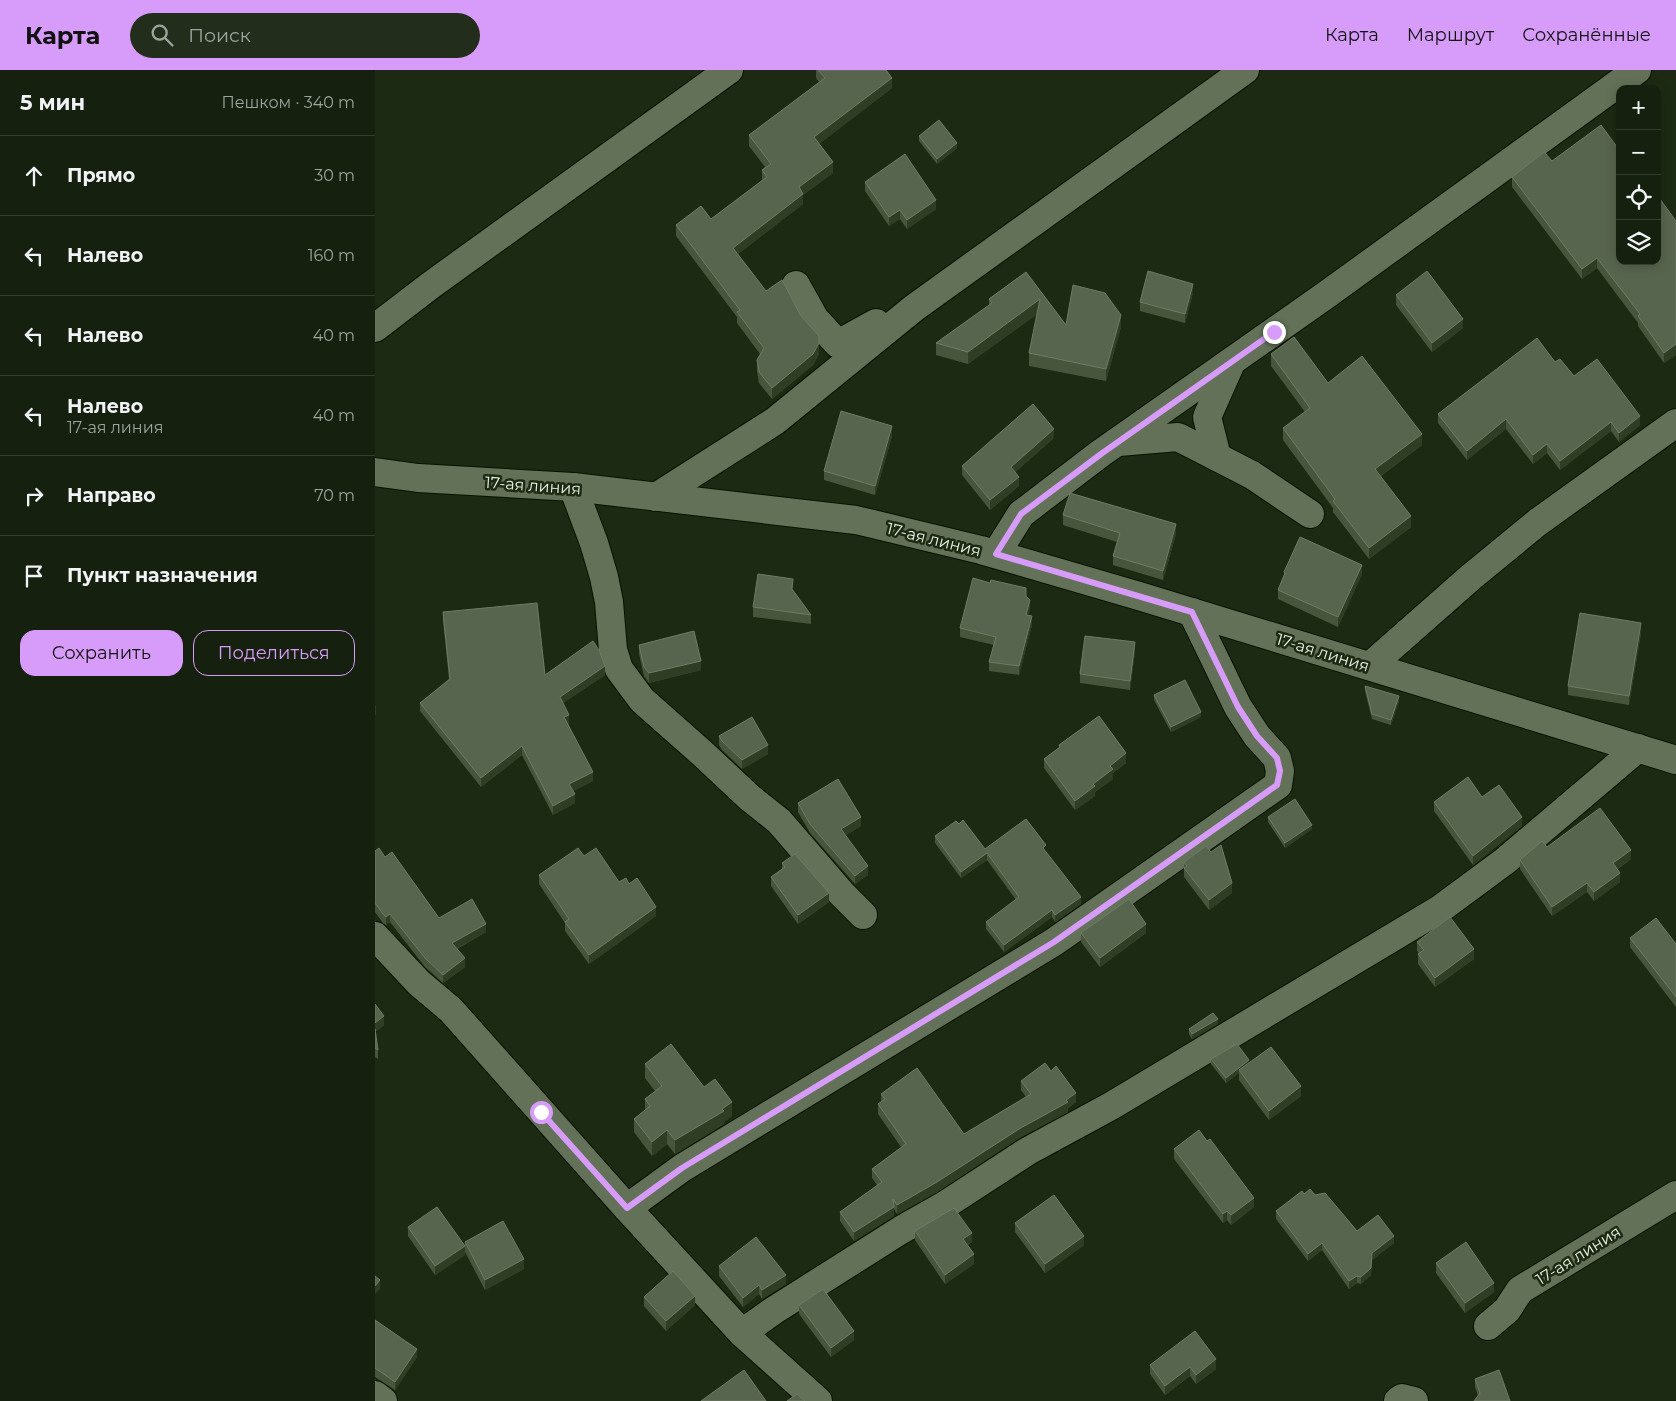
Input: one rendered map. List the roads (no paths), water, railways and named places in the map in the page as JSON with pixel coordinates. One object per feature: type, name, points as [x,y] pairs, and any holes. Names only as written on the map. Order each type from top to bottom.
[{"type":"street","points":[[375,328],[729,70]]},
{"type":"street","points":[[656,497],[775,421],[914,308],[1245,70]]},
{"type":"street","points":[[996,554],[1021,514],[1118,442],[1231,363],[1637,70]]},
{"type":"street","points":[[796,285],[815,319],[838,344],[876,322],[914,308]]},
{"type":"street","points":[[1217,457],[1207,417],[1231,363]]},
{"type":"street","points":[[1370,666],[1537,522],[1676,423]]},
{"type":"street","points":[[1118,442],[1178,437],[1252,475],[1310,514]]},
{"type":"street","name":"17-ая линия","points":[[375,472],[418,478],[573,487],[855,520],[996,554],[1676,760]]},
{"type":"street","points":[[573,487],[594,543],[604,577],[609,602],[613,650],[619,669],[642,700],[749,798],[779,821],[842,894],[863,915]]},
{"type":"street","points":[[627,1208],[682,1168],[1054,942],[1277,785],[1280,771],[1277,758],[1257,736],[1238,707],[1192,612]]},
{"type":"street","points":[[742,1332],[1028,1151],[1119,1101],[1440,909],[1505,861],[1638,748]]},
{"type":"street","points":[[375,936],[419,983],[451,1010],[627,1208],[742,1332],[817,1401]]},
{"type":"street","name":"17-ая линия","points":[[1488,1326],[1507,1310],[1520,1290],[1676,1195]]},
{"type":"street","points":[[375,1395],[383,1401]]},
{"type":"street","points":[[1398,1401],[1402,1398],[1414,1401]]}]
